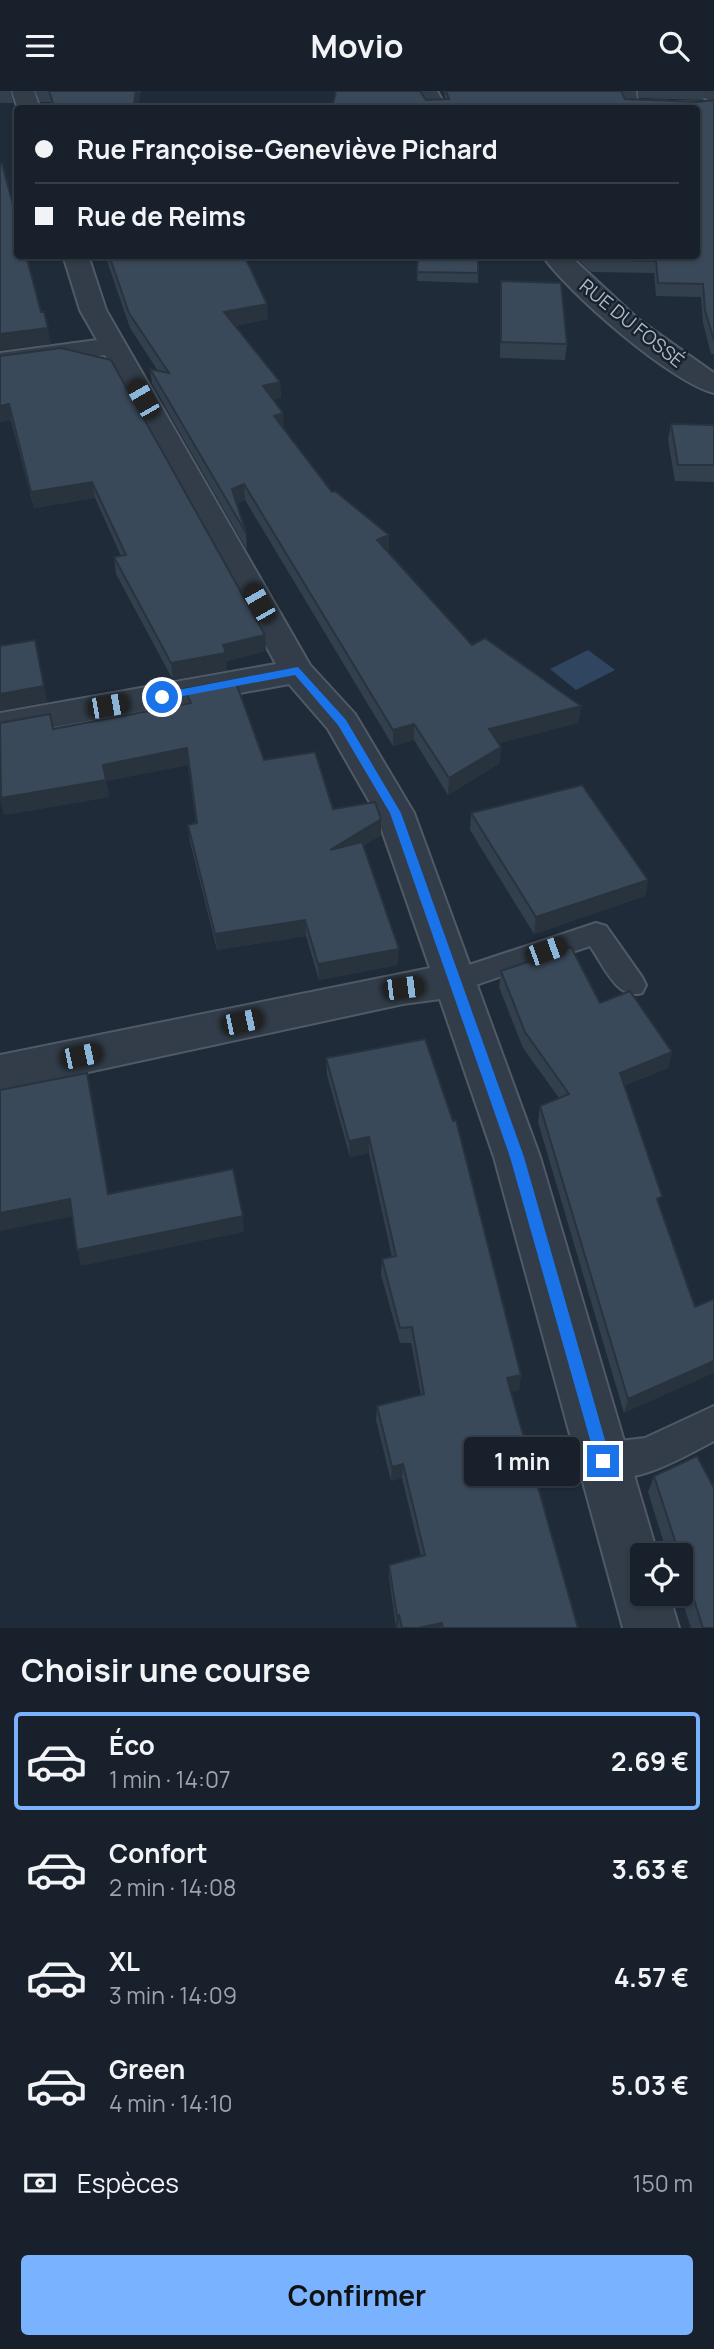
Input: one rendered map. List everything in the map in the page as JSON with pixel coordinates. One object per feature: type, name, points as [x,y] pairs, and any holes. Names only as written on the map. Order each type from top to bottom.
[{"type":"street","points":[[704,91],[714,96]]},
{"type":"street","points":[[76,259],[93,310],[298,671],[342,722],[396,813],[517,1157],[651,1628]]},
{"type":"street","name":"RUE DU FOSSÉ","points":[[558,259],[587,290],[692,372],[714,384]]},
{"type":"street","points":[[0,361],[113,346]]},
{"type":"street","points":[[0,725],[298,671]]},
{"type":"street","points":[[0,1073],[403,988],[455,981]]},
{"type":"lane","points":[[455,981],[596,933],[632,985]]},
{"type":"lane","points":[[603,1461],[648,1455],[714,1423]]},
{"type":"water","points":[[588,650],[615,670],[576,690],[550,669]]},
{"type":"building","points":[[49,91],[136,91],[134,105],[54,105]]},
{"type":"building","points":[[336,91],[420,91],[426,100],[449,99],[446,91],[622,91],[625,99],[698,102],[714,100],[714,341],[705,310],[703,284],[658,283],[656,261],[592,259],[700,259],[700,105],[333,105]]},
{"type":"building","points":[[2,164],[14,208],[14,259],[27,259],[48,328],[0,334]]},
{"type":"building","points":[[110,259],[246,259],[267,304],[224,312],[280,382],[263,386],[283,413],[274,416],[332,492],[335,491],[389,535],[377,540],[472,645],[485,638],[581,706],[489,729],[501,747],[449,778],[414,724],[393,730],[244,484],[232,489],[246,533],[150,369],[169,373],[129,313]]},
{"type":"building","points":[[418,259],[478,259],[478,273],[417,272]]},
{"type":"building","points":[[501,281],[561,283],[567,344],[501,342]]},
{"type":"building","points":[[61,348],[111,360],[265,635],[223,645],[226,653],[171,663],[114,557],[126,555],[92,482],[31,492],[9,404],[0,406],[0,356]]},
{"type":"building","points":[[671,424],[714,425],[714,465],[678,465]]},
{"type":"building","points":[[35,640],[44,686],[0,694],[0,646]]},
{"type":"building","points":[[235,680],[264,760],[315,752],[333,809],[375,802],[381,819],[330,850],[362,842],[399,949],[318,964],[305,920],[215,934],[188,825],[197,823],[187,748],[103,765],[106,780],[1,798],[0,723],[50,714],[53,729],[191,703],[184,689]]},
{"type":"building","points":[[582,785],[648,880],[536,917],[471,813]]},
{"type":"building","points":[[571,947],[600,1003],[630,991],[672,1052],[620,1073],[662,1196],[657,1199],[695,1307],[714,1299],[714,1361],[628,1399],[540,1106],[569,1094],[525,1032],[501,971]]},
{"type":"building","points":[[425,1039],[453,1121],[456,1120],[521,1375],[507,1378],[578,1628],[443,1628],[442,1623],[402,1628],[399,1615],[397,1616],[389,1565],[425,1555],[403,1464],[392,1467],[377,1406],[424,1394],[412,1327],[400,1328],[382,1259],[396,1256],[369,1137],[349,1141],[326,1058]]},
{"type":"building","points":[[87,1073],[108,1194],[233,1169],[243,1216],[77,1250],[70,1199],[0,1213],[0,1090]]},
{"type":"building","points":[[697,1456],[714,1488],[714,1628],[703,1628],[693,1597],[693,1543],[676,1543],[654,1476]]},
{"type":"route","points":[[162,697],[298,671],[318,698],[342,722],[396,813],[517,1157],[603,1461]]}]
